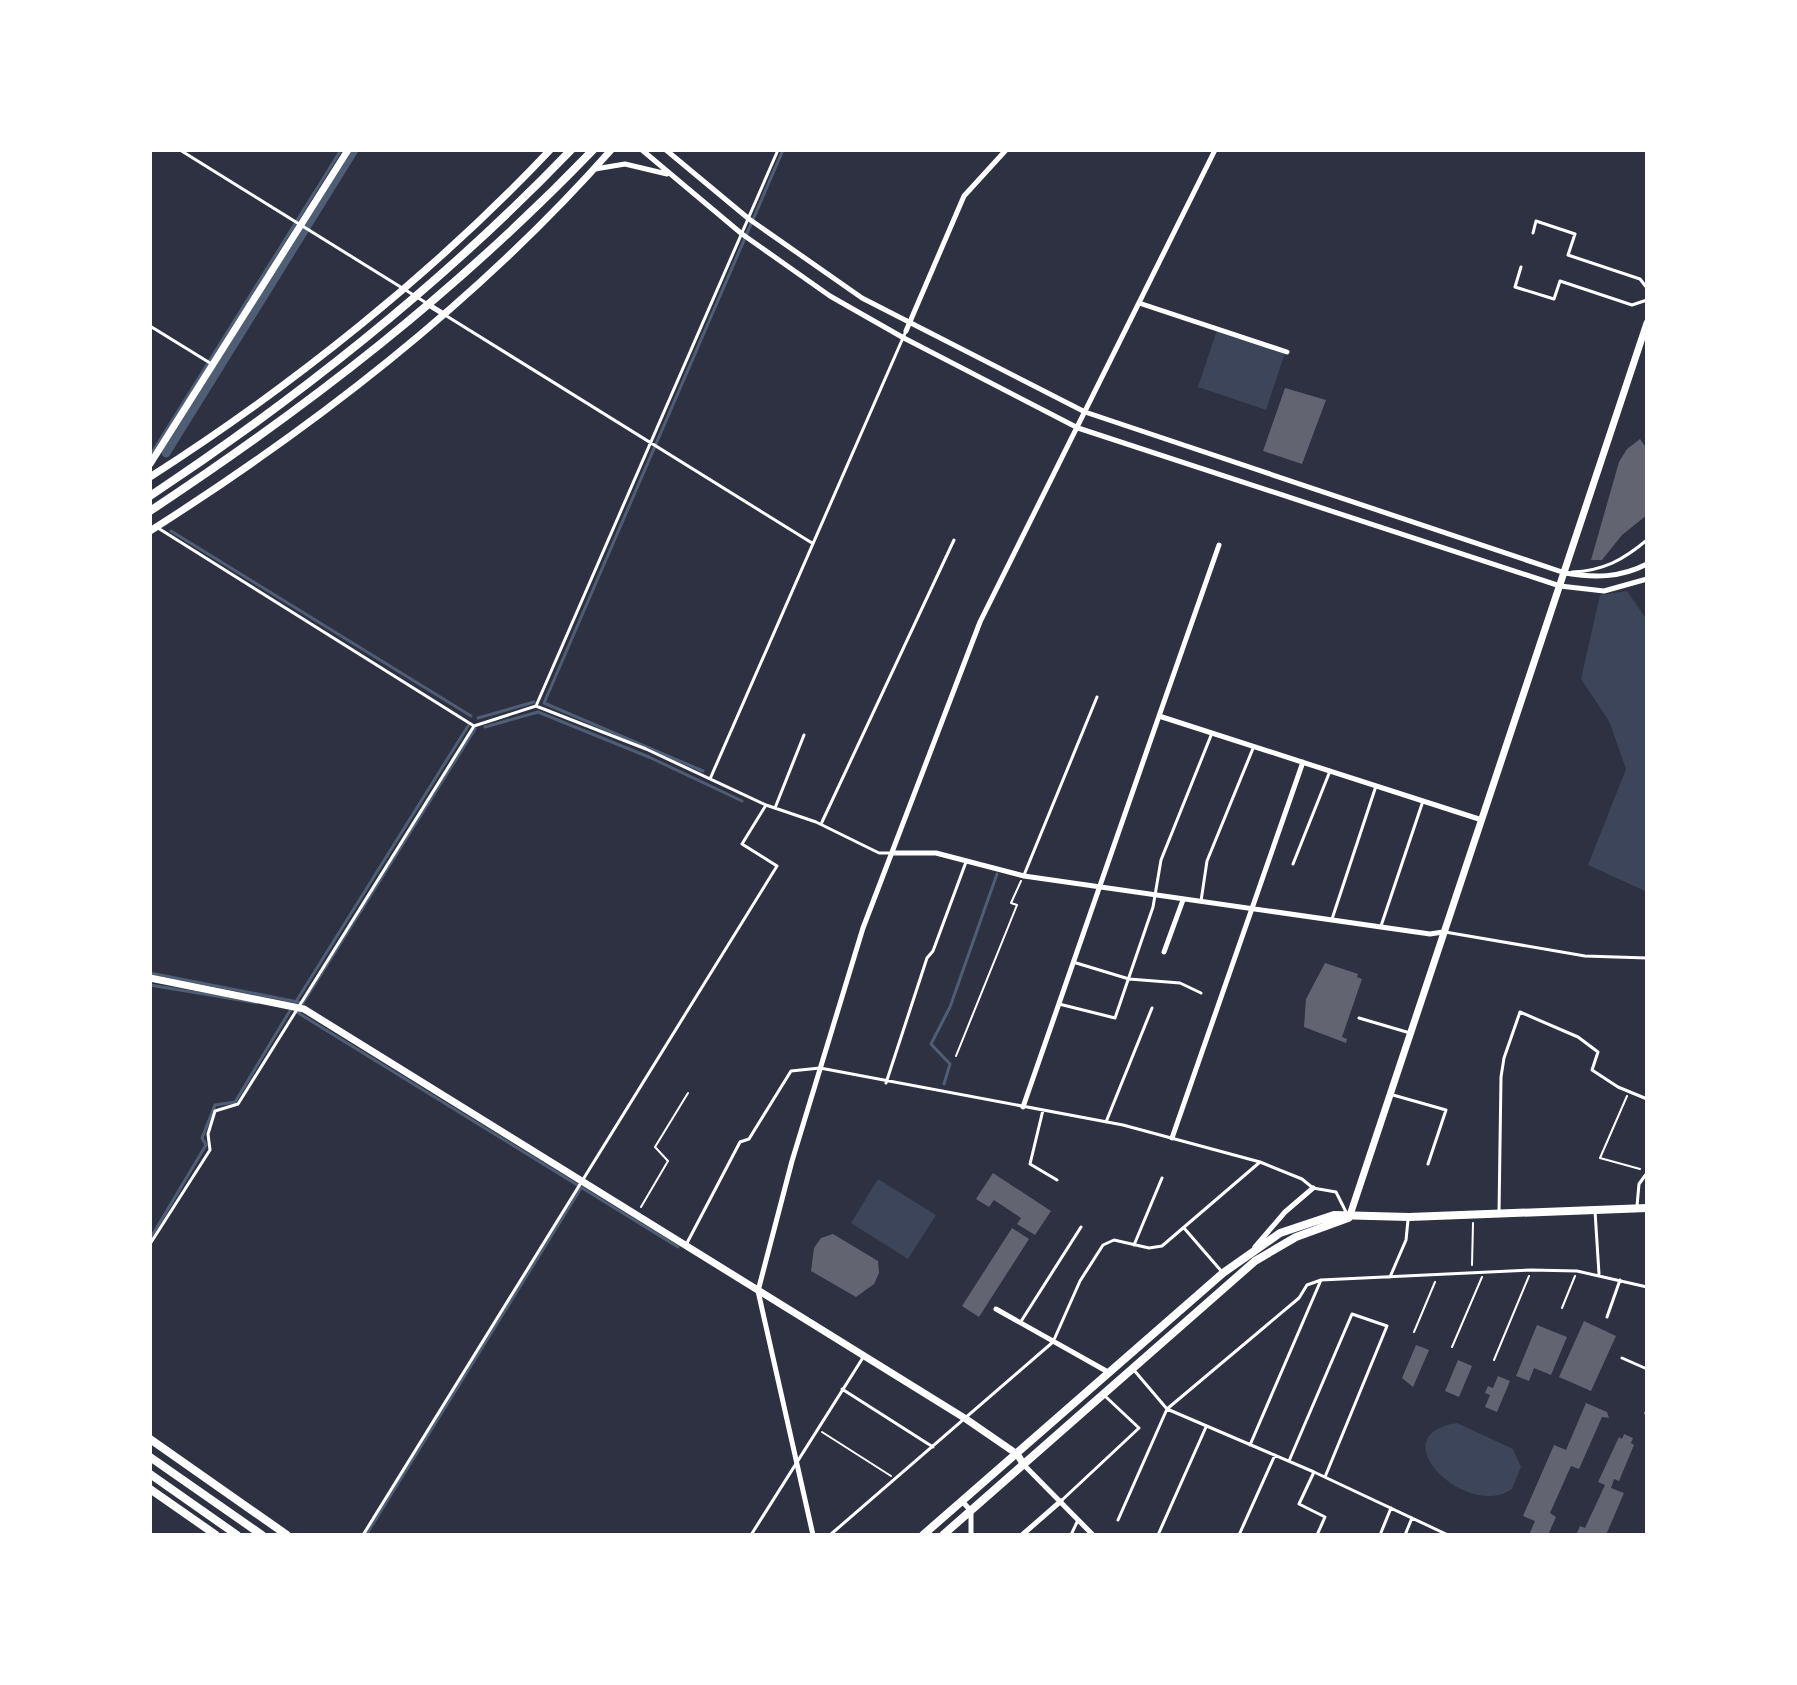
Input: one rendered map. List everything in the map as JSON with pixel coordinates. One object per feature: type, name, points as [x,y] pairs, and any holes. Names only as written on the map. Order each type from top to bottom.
[{"type":"main road","points":[[150,496],[318,377],[416,297],[571,150]]},
{"type":"main road","points":[[150,511],[331,387],[429,305],[593,150]]},
{"type":"main road","points":[[923,1535],[1223,1273],[1254,1248],[1303,1222],[1334,1215],[1349,1218],[1409,1217],[1642,1208]]},
{"type":"main road","points":[[943,1535],[1255,1261],[1296,1237],[1349,1218]]},
{"type":"main road","points":[[150,1439],[287,1535]]},
{"type":"main road","points":[[150,1457],[262,1535]]},
{"type":"main road","points":[[150,1474],[237,1535]]},
{"type":"main road","points":[[150,1489],[216,1535]]},
{"type":"street","points":[[150,464],[348,150]]},
{"type":"street","points":[[150,477],[312,361],[401,288],[550,150]]},
{"type":"street","points":[[152,529],[326,409],[442,313],[611,150]]},
{"type":"street","points":[[642,150],[742,234],[830,296],[1078,428],[1560,586],[1604,591],[1647,579]]},
{"type":"street","points":[[666,150],[749,219],[839,283],[910,325],[1085,412],[1565,573],[1592,577],[1620,575],[1647,564]]},
{"type":"street","points":[[904,334],[964,196],[1006,150]]},
{"type":"street","points":[[813,1535],[758,1291],[820,1068],[863,928],[980,622],[1215,150]]},
{"type":"street","points":[[594,169],[641,165],[684,186]]},
{"type":"street","points":[[1139,303],[1287,352]]},
{"type":"street","points":[[429,305],[442,313]]},
{"type":"street","points":[[1349,1218],[1647,323]]},
{"type":"street","points":[[161,447],[161,459],[173,463]]},
{"type":"street","points":[[1023,1107],[1219,545]]},
{"type":"street","points":[[1159,716],[1483,820]]},
{"type":"street","points":[[1172,1138],[1254,910],[1303,762]]},
{"type":"street","points":[[892,853],[936,853],[1024,876],[1430,934],[1443,932]]},
{"type":"street","points":[[1164,952],[1183,900]]},
{"type":"street","points":[[150,978],[298,1006],[966,1419],[1017,1454],[1024,1465],[1093,1535]]},
{"type":"street","points":[[1254,1248],[1285,1212],[1313,1188]]},
{"type":"street","points":[[996,1309],[1109,1373]]},
{"type":"street","points":[[962,1501],[971,1511],[971,1535]]},
{"type":"street","points":[[1022,1535],[1061,1501]]},
{"type":"lane","points":[[180,150],[429,305]]},
{"type":"lane","points":[[536,706],[778,150]]},
{"type":"lane","points":[[1533,233],[1536,221],[1575,234],[1568,255],[1640,279],[1647,288]]},
{"type":"lane","points":[[1521,267],[1515,287],[1554,299],[1560,281],[1632,305],[1647,300]]},
{"type":"lane","points":[[442,313],[812,543]]},
{"type":"lane","points":[[150,326],[213,365]]},
{"type":"lane","points":[[709,780],[904,334]]},
{"type":"lane","points":[[152,529],[474,726]]},
{"type":"lane","points":[[821,824],[954,540]]},
{"type":"lane","points":[[1565,573],[1591,571],[1616,563],[1647,540]]},
{"type":"lane","points":[[1024,876],[1097,697]]},
{"type":"lane","points":[[150,1244],[210,1150],[208,1134],[215,1111],[238,1104],[474,726],[536,706],[646,749],[766,805],[821,824],[879,853],[892,853]]},
{"type":"lane","points":[[1059,1004],[1115,1018],[1155,896],[1161,860],[1212,733]]},
{"type":"lane","points":[[775,808],[804,735]]},
{"type":"lane","points":[[1201,902],[1207,861],[1254,746]]},
{"type":"lane","points":[[1293,864],[1330,771]]},
{"type":"lane","points":[[1331,920],[1376,786]]},
{"type":"lane","points":[[1381,927],[1423,801]]},
{"type":"lane","points":[[363,1535],[777,866],[742,844],[766,805]]},
{"type":"lane","points":[[886,1083],[927,958],[933,951],[966,862]]},
{"type":"lane","points":[[1443,932],[1585,956],[1647,958]]},
{"type":"lane","points":[[1073,962],[1129,979],[1180,983],[1201,993]]},
{"type":"lane","points":[[1106,1122],[1152,1008]]},
{"type":"lane","points":[[1499,1213],[1501,1077],[1520,1012],[1578,1037],[1598,1052],[1592,1070],[1647,1099]]},
{"type":"lane","points":[[1359,1018],[1410,1033]]},
{"type":"lane","points":[[686,1245],[740,1142],[749,1139],[791,1071],[820,1068],[886,1083],[1106,1122],[1260,1162],[1302,1179],[1313,1188],[1336,1192],[1349,1218]]},
{"type":"lane","points":[[1390,1094],[1446,1110],[1428,1164]]},
{"type":"lane","points":[[1043,1110],[1030,1164],[1057,1180]]},
{"type":"lane","points":[[830,1535],[1053,1342],[1080,1281],[1103,1245],[1114,1240],[1149,1248],[1162,1246],[1260,1162]]},
{"type":"lane","points":[[1642,1208],[1639,1184],[1647,1172]]},
{"type":"lane","points":[[1134,1245],[1162,1178]]},
{"type":"lane","points":[[1595,1211],[1599,1274]]},
{"type":"lane","points":[[1390,1277],[1406,1240],[1409,1217]]},
{"type":"lane","points":[[1020,1323],[1081,1227]]},
{"type":"lane","points":[[1184,1228],[1223,1273]]},
{"type":"lane","points":[[1118,1520],[1167,1409],[1299,1298],[1307,1285],[1321,1280],[1531,1270],[1599,1274],[1647,1287]]},
{"type":"lane","points":[[1250,1445],[1321,1280]]},
{"type":"lane","points":[[1607,1317],[1620,1280]]},
{"type":"lane","points":[[1289,1461],[1352,1314],[1387,1326],[1325,1477]]},
{"type":"lane","points":[[751,1535],[864,1355]]},
{"type":"lane","points":[[1622,1358],[1647,1369]]},
{"type":"lane","points":[[1061,1501],[1139,1428],[1103,1395],[1109,1373],[1132,1368],[1167,1409],[1314,1472],[1448,1535]]},
{"type":"lane","points":[[842,1389],[933,1447]]},
{"type":"lane","points":[[1158,1535],[1206,1427]]},
{"type":"lane","points":[[1239,1535],[1275,1455]]},
{"type":"lane","points":[[1314,1472],[1299,1504],[1325,1517],[1317,1535]]},
{"type":"lane","points":[[1380,1535],[1391,1508]]},
{"type":"lane","points":[[1405,1535],[1412,1518]]},
{"type":"lane","points":[[1071,1535],[1078,1519]]},
{"type":"path","points":[[956,1056],[1017,905],[1011,903],[1024,876]]},
{"type":"path","points":[[1629,1091],[1600,1158],[1647,1172]]},
{"type":"path","points":[[637,1215],[668,1161],[655,1147],[688,1093]]},
{"type":"path","points":[[1471,1274],[1473,1214]]},
{"type":"path","points":[[1494,1360],[1531,1270]]},
{"type":"path","points":[[1562,1308],[1577,1271]]},
{"type":"path","points":[[1452,1347],[1484,1272]]},
{"type":"path","points":[[1414,1332],[1438,1276]]},
{"type":"path","points":[[817,1429],[896,1479]]},
{"type":"shaded area","points":[[1217,330],[1285,353],[1266,410],[1198,387]]},
{"type":"shaded area","points":[[1627,591],[1647,620],[1647,892],[1588,865],[1626,769],[1609,721],[1581,679],[1600,595]]},
{"type":"shaded area","points":[[878,1179],[936,1215],[908,1259],[851,1223]]},
{"type":"shaded area","points":[[1457,1423],[1513,1449],[1521,1467],[1512,1489],[1493,1496],[1473,1494],[1454,1485],[1438,1472],[1428,1458],[1426,1443],[1435,1431]]},
{"type":"building","points":[[1285,388],[1326,400],[1302,464],[1263,451]]},
{"type":"building","points":[[1640,439],[1647,449],[1647,515],[1622,535],[1602,560],[1591,560],[1619,462],[1627,449]]},
{"type":"building","points":[[1325,963],[1358,974],[1357,977],[1362,979],[1342,1037],[1347,1039],[1346,1043],[1304,1027],[1306,999]]},
{"type":"building","points":[[993,1173],[1051,1211],[1035,1235],[1017,1224],[1021,1218],[994,1200],[989,1207],[976,1199]]},
{"type":"building","points":[[1012,1228],[1029,1239],[979,1317],[962,1306]]},
{"type":"building","points":[[833,1234],[878,1261],[879,1273],[874,1284],[856,1297],[811,1271],[814,1248],[821,1238]]},
{"type":"building","points":[[1584,1321],[1616,1336],[1591,1391],[1559,1377]]},
{"type":"building","points":[[1537,1325],[1567,1337],[1551,1375],[1534,1368],[1529,1381],[1516,1376]]},
{"type":"building","points":[[1416,1345],[1429,1350],[1413,1387],[1402,1378]]},
{"type":"building","points":[[1458,1360],[1472,1366],[1459,1397],[1445,1391]]},
{"type":"building","points":[[1498,1376],[1510,1381],[1497,1412],[1485,1407],[1490,1395],[1485,1393],[1488,1386],[1493,1388]]},
{"type":"building","points":[[1586,1403],[1607,1412],[1609,1418],[1602,1417],[1579,1469],[1571,1466],[1550,1513],[1556,1517],[1548,1535],[1529,1535],[1535,1521],[1523,1516],[1554,1445],[1566,1450]]},
{"type":"building","points":[[1624,1434],[1633,1438],[1631,1443],[1634,1445],[1619,1481],[1614,1479],[1611,1488],[1624,1493],[1606,1535],[1576,1535],[1580,1526],[1585,1528],[1605,1485],[1598,1482],[1619,1437],[1622,1439]]},
{"type":"waterway","points":[[150,456],[341,150]]},
{"type":"waterway","points":[[166,453],[354,150]]},
{"type":"waterway","points":[[703,771],[544,703],[783,150]]},
{"type":"waterway","points":[[171,531],[471,716]]},
{"type":"waterway","points":[[478,718],[534,702]]},
{"type":"waterway","points":[[485,727],[538,712],[649,757],[742,801]]},
{"type":"waterway","points":[[297,1000],[468,726]]},
{"type":"waterway","points":[[150,973],[303,1003],[475,729]]},
{"type":"waterway","points":[[944,1084],[950,1064],[931,1044],[950,1007],[997,874]]},
{"type":"waterway","points":[[150,985],[257,1003]]},
{"type":"waterway","points":[[150,1239],[206,1145],[202,1138],[215,1105],[235,1102],[291,1009]]},
{"type":"waterway","points":[[295,1011],[678,1247]]},
{"type":"waterway","points":[[366,1535],[581,1188]]}]
